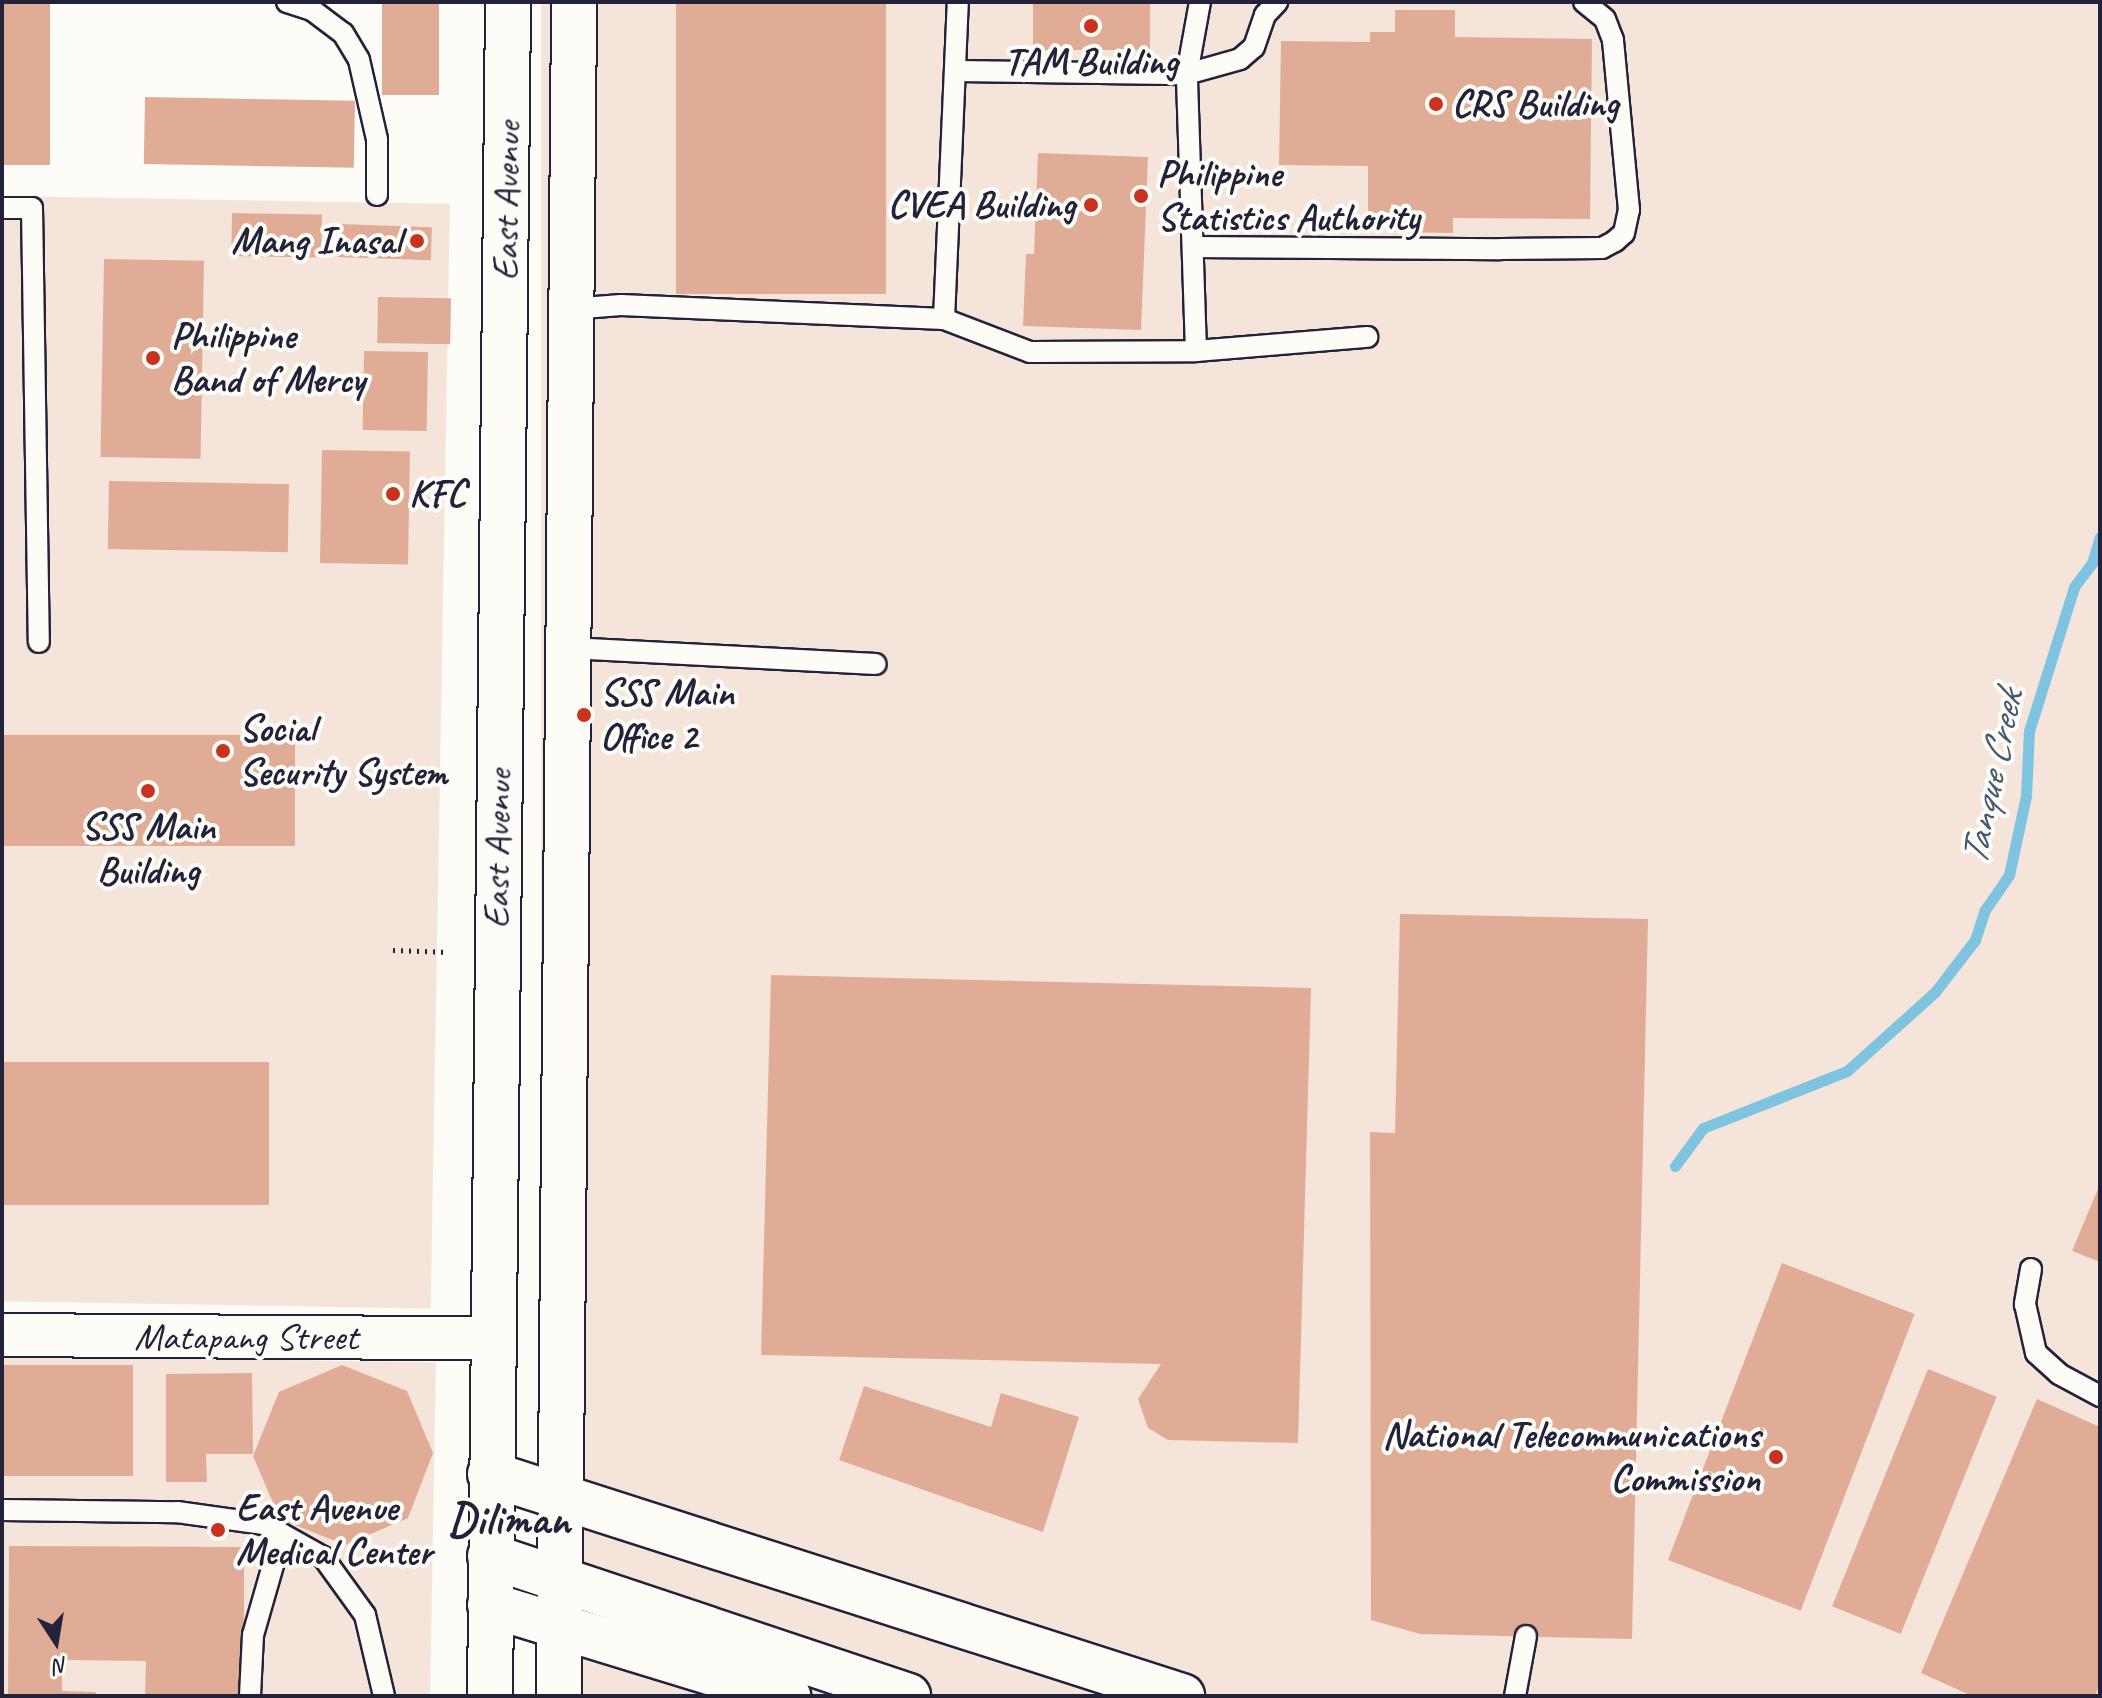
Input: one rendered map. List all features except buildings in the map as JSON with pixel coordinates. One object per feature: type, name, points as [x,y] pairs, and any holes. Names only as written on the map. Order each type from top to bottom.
[{"type":"main road","name":"East Avenue","points":[[490,1696],[490,1338],[508,2]]},
{"type":"main road","name":"East Avenue","points":[[559,1696],[574,2]]},
{"type":"main road","points":[[490,1474],[1182,1696]]},
{"type":"main road","points":[[490,1556],[561,1577],[908,1696]]},
{"type":"main road","points":[[490,1605],[788,1696]]},
{"type":"street","name":"Matapang Street","points":[[2,1335],[490,1338]]},
{"type":"lane","points":[[287,2],[312,10],[343,33],[359,60],[377,139],[377,195]]},
{"type":"lane","points":[[944,319],[958,71],[958,2]]},
{"type":"lane","points":[[1196,351],[1187,74],[1200,2]]},
{"type":"lane","points":[[958,71],[1187,74],[1240,59],[1254,47],[1265,15],[1277,2]]},
{"type":"lane","points":[[1193,247],[1602,248],[1615,241],[1624,233],[1629,210],[1613,40],[1605,19],[1584,2]]},
{"type":"lane","points":[[2,208],[32,208],[39,642]]},
{"type":"lane","points":[[570,309],[621,305],[944,319],[1030,352],[1196,351],[1367,337]]},
{"type":"lane","points":[[570,648],[876,664]]},
{"type":"lane","points":[[2031,1269],[2025,1304],[2036,1353],[2100,1396]]},
{"type":"lane","points":[[2,1510],[177,1512],[264,1524],[323,1557],[365,1615],[384,1696]]},
{"type":"lane","points":[[250,1696],[253,1635],[282,1534]]},
{"type":"lane","points":[[1515,1696],[1526,1636]]},
{"type":"path","points":[[393,950],[449,952]]},
{"type":"shaded area","points":[[541,2],[2100,2],[2100,1696],[541,1696]]},
{"type":"shaded area","name":"Social Security System","points":[[2,196],[450,204],[431,1309],[2,1301]]},
{"type":"shaded area","name":"East Avenue Medical Center","points":[[2,1355],[436,1363],[430,1696],[2,1696]]},
{"type":"waterway","name":"Tanque Creek","points":[[1675,1166],[1703,1128],[1847,1071],[1935,992],[1975,940],[1985,910],[2009,875],[2026,796],[2029,731],[2074,587],[2092,563],[2100,537]]},
{"type":"place","name":"TAM Building","points":[[1091,26]]},
{"type":"place","name":"CRS Building","points":[[1436,104]]},
{"type":"place","name":"Philippine Statistics Authority","points":[[1141,196]]},
{"type":"place","name":"CVEA Building","points":[[1091,205]]},
{"type":"place","name":"Mang Inasal","points":[[417,241]]},
{"type":"place","name":"Philippine Band of Mercy","points":[[153,358]]},
{"type":"place","name":"KFC","points":[[393,494]]},
{"type":"place","name":"SSS Main Office 2","points":[[584,715]]},
{"type":"place","name":"Social Security System","points":[[223,751]]},
{"type":"place","name":"SSS Main Building","points":[[148,791]]},
{"type":"place","name":"National Telecommunications Commission","points":[[1776,1457]]},
{"type":"place","name":"East Avenue Medical Center","points":[[218,1530]]},
{"type":"district","name":"Diliman","points":[[509,1519]]}]
